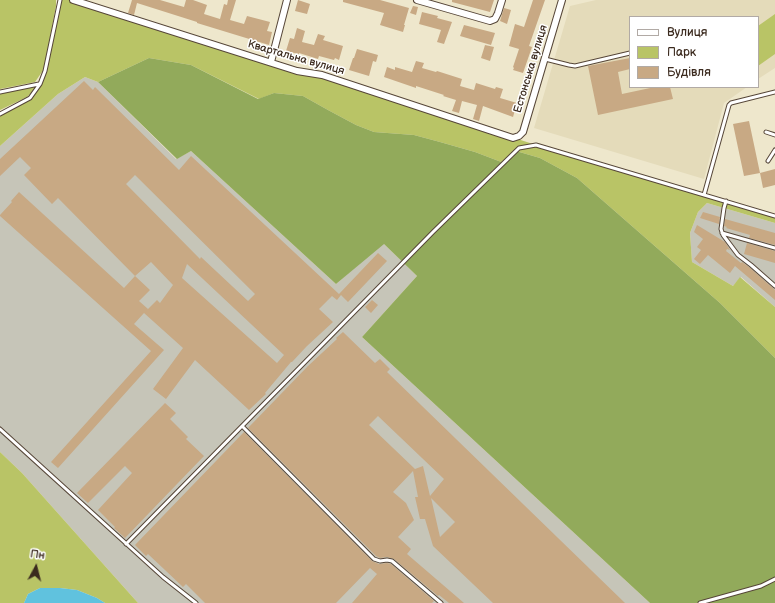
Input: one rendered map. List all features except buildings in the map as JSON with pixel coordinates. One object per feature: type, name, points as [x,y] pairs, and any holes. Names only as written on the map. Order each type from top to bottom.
[{"type":"street","name":"Квартальна вулиця","points":[[73,0],[297,71],[322,75],[513,138]]},
{"type":"street","points":[[270,62],[287,0]]},
{"type":"street","points":[[418,0],[490,21],[495,19],[498,14],[502,0]]},
{"type":"street","name":"Естонська вулиця","points":[[513,138],[519,136],[523,132],[562,0]]},
{"type":"lane","points":[[0,114],[30,98],[40,84],[45,71],[60,0]]},
{"type":"lane","points":[[545,59],[575,66],[629,54]]},
{"type":"lane","points":[[0,92],[40,84]]},
{"type":"lane","points":[[704,195],[729,105],[731,103],[775,92]]},
{"type":"lane","points":[[766,132],[775,135]]},
{"type":"lane","points":[[126,544],[433,232],[519,148],[536,145],[775,216]]},
{"type":"lane","points":[[768,161],[775,150]]},
{"type":"lane","points":[[726,201],[721,229],[722,233],[738,255],[775,286]]},
{"type":"lane","points":[[722,233],[775,248]]},
{"type":"lane","points":[[242,426],[374,559],[380,561],[392,561],[441,603]]},
{"type":"lane","points":[[0,429],[163,577],[196,603]]},
{"type":"lane","points":[[700,603],[761,586],[775,579]]},
{"type":"shaded area","points":[[596,0],[775,0],[775,68],[759,78],[759,16],[629,16],[629,88],[746,88],[724,103],[704,179],[534,128],[570,6]]},
{"type":"shaded area","points":[[85,77],[98,82],[176,159],[191,151],[336,284],[383,243],[417,276],[362,337],[650,603],[138,603],[22,473],[0,452],[0,146],[58,94]]},
{"type":"shaded area","points":[[707,203],[775,223],[775,307],[741,277],[733,286],[692,262],[690,233],[698,212]]},
{"type":"green space","points":[[0,0],[56,0],[44,69],[35,82],[0,89]]},
{"type":"green space","points":[[60,0],[73,0],[271,62],[322,75],[536,145],[775,216],[775,223],[707,203],[698,212],[690,233],[692,262],[733,286],[740,277],[775,307],[775,358],[720,303],[577,178],[540,158],[516,151],[504,163],[475,152],[414,135],[374,132],[356,125],[303,96],[274,93],[259,99],[191,65],[149,58],[98,82],[85,77],[58,94],[0,146],[0,114],[30,98],[36,88],[27,97],[0,110],[0,94],[39,85],[45,71]]},
{"type":"green space","points":[[775,14],[775,54],[759,65],[759,25]]},
{"type":"green space","points":[[149,58],[191,65],[258,99],[274,93],[303,96],[356,125],[374,132],[414,135],[475,152],[504,163],[516,151],[540,158],[577,178],[720,303],[775,358],[775,603],[650,603],[362,337],[417,276],[384,244],[336,284],[191,151],[177,159],[98,82]]},
{"type":"green space","points":[[0,452],[22,473],[138,603],[105,603],[77,590],[40,588],[28,594],[24,603],[0,603]]},
{"type":"water","points":[[40,588],[77,590],[105,603],[24,603],[28,594]]}]
